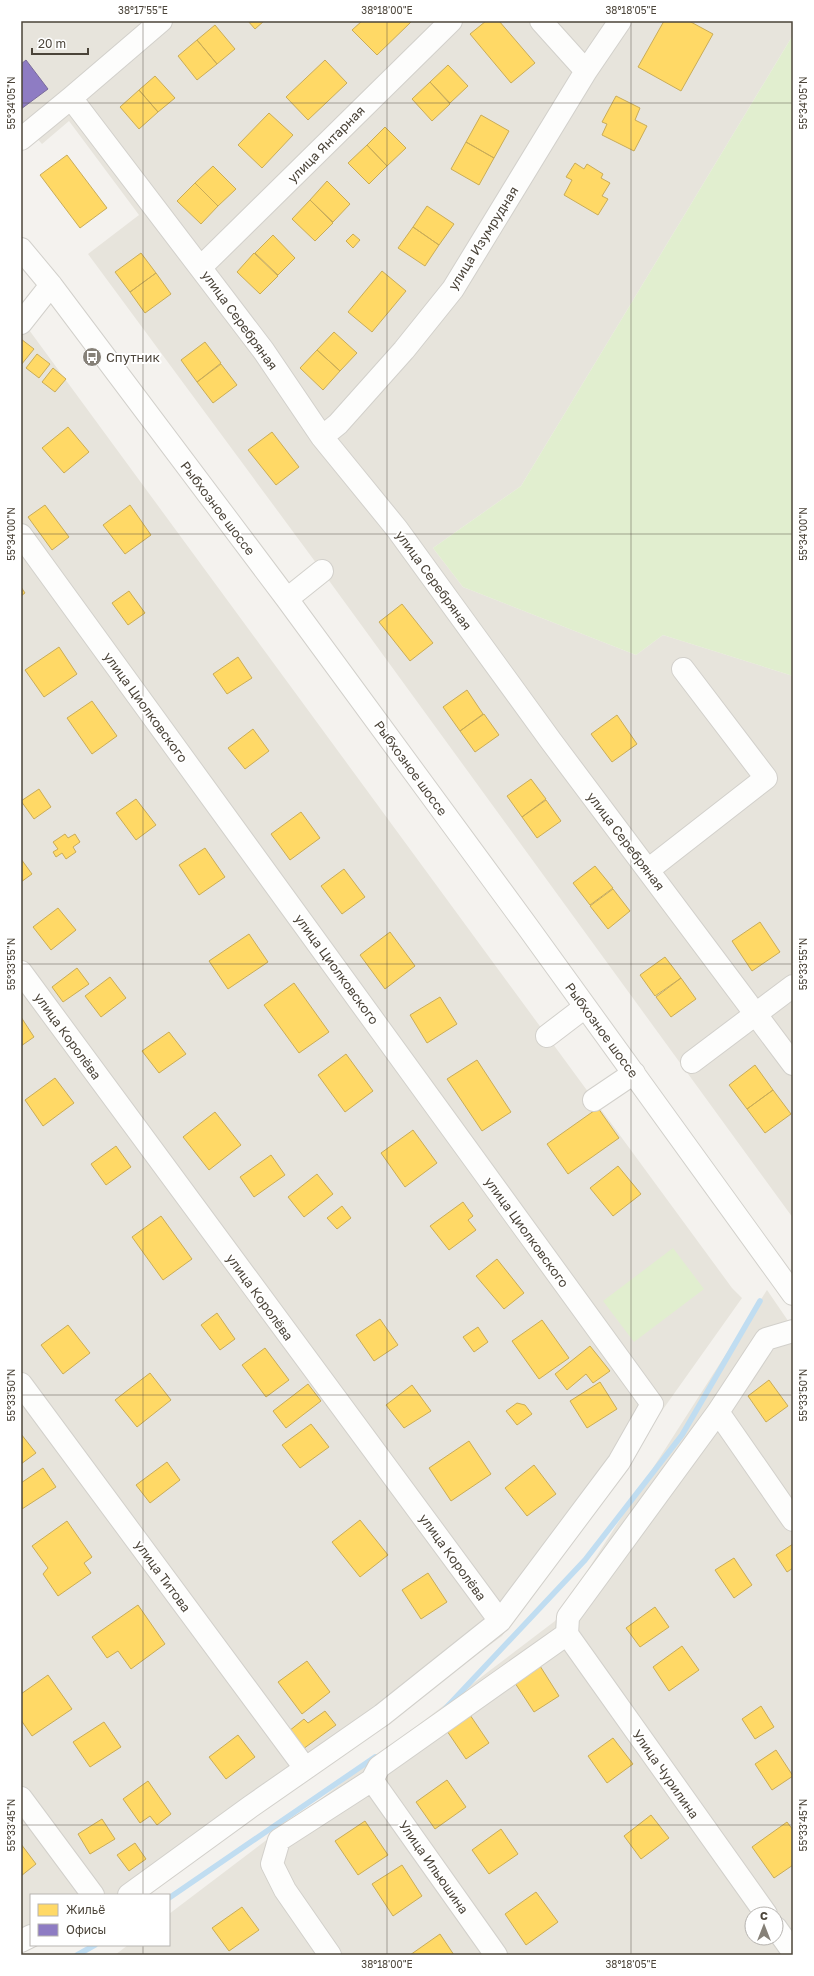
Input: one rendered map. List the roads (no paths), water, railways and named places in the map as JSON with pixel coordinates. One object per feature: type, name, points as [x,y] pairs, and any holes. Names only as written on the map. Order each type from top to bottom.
[{"type":"street","name":"улица Янтарная","points":[[201,267],[452,21]]},
{"type":"street","points":[[541,21],[586,71]]},
{"type":"street","name":"улица Изумрудная","points":[[322,437],[338,424],[404,350],[453,289],[586,71],[620,21]]},
{"type":"street","points":[[21,139],[71,98],[149,25]]},
{"type":"street","name":"улица Серебряная","points":[[71,98],[263,350],[322,437],[397,528],[551,741],[793,1064]]},
{"type":"street","name":"Рыбхозное шоссе","points":[[21,249],[51,285],[286,599],[634,1073],[793,1294]]},
{"type":"street","points":[[21,323],[51,285]]},
{"type":"street","name":"улица Циолковского","points":[[21,535],[652,1404],[618,1462],[500,1622]]},
{"type":"street","points":[[286,599],[322,571]]},
{"type":"street","points":[[648,870],[766,778],[683,669]]},
{"type":"street","name":"улица Королёва","points":[[21,972],[500,1622]]},
{"type":"street","points":[[692,1062],[793,986]]},
{"type":"street","points":[[547,1036],[585,1006]]},
{"type":"street","points":[[594,1100],[634,1073]]},
{"type":"street","points":[[330,1955],[285,1890],[272,1864],[279,1840],[372,1780],[379,1767],[566,1634],[568,1618],[718,1412],[766,1339],[793,1331]]},
{"type":"street","name":"улица Титова","points":[[21,1384],[305,1768]]},
{"type":"street","points":[[718,1412],[793,1520]]},
{"type":"street","points":[[130,1894],[305,1768],[382,1715],[500,1622]]},
{"type":"street","name":"Улица Чурилина","points":[[566,1634],[760,1906]]},
{"type":"street","name":"Улица Ильюшина","points":[[372,1780],[496,1955]]},
{"type":"street","points":[[21,1798],[91,1894]]},
{"type":"street","points":[[21,1941],[30,1936]]},
{"type":"street","points":[[784,1939],[793,1952]]},
{"type":"waterway","points":[[445,1709],[585,1560],[682,1435],[760,1301]]},
{"type":"waterway","points":[[170,1897],[375,1757]]},
{"type":"waterway","points":[[77,1955],[93,1946]]},
{"type":"place","name":"Спутник","points":[[92,357]]}]
